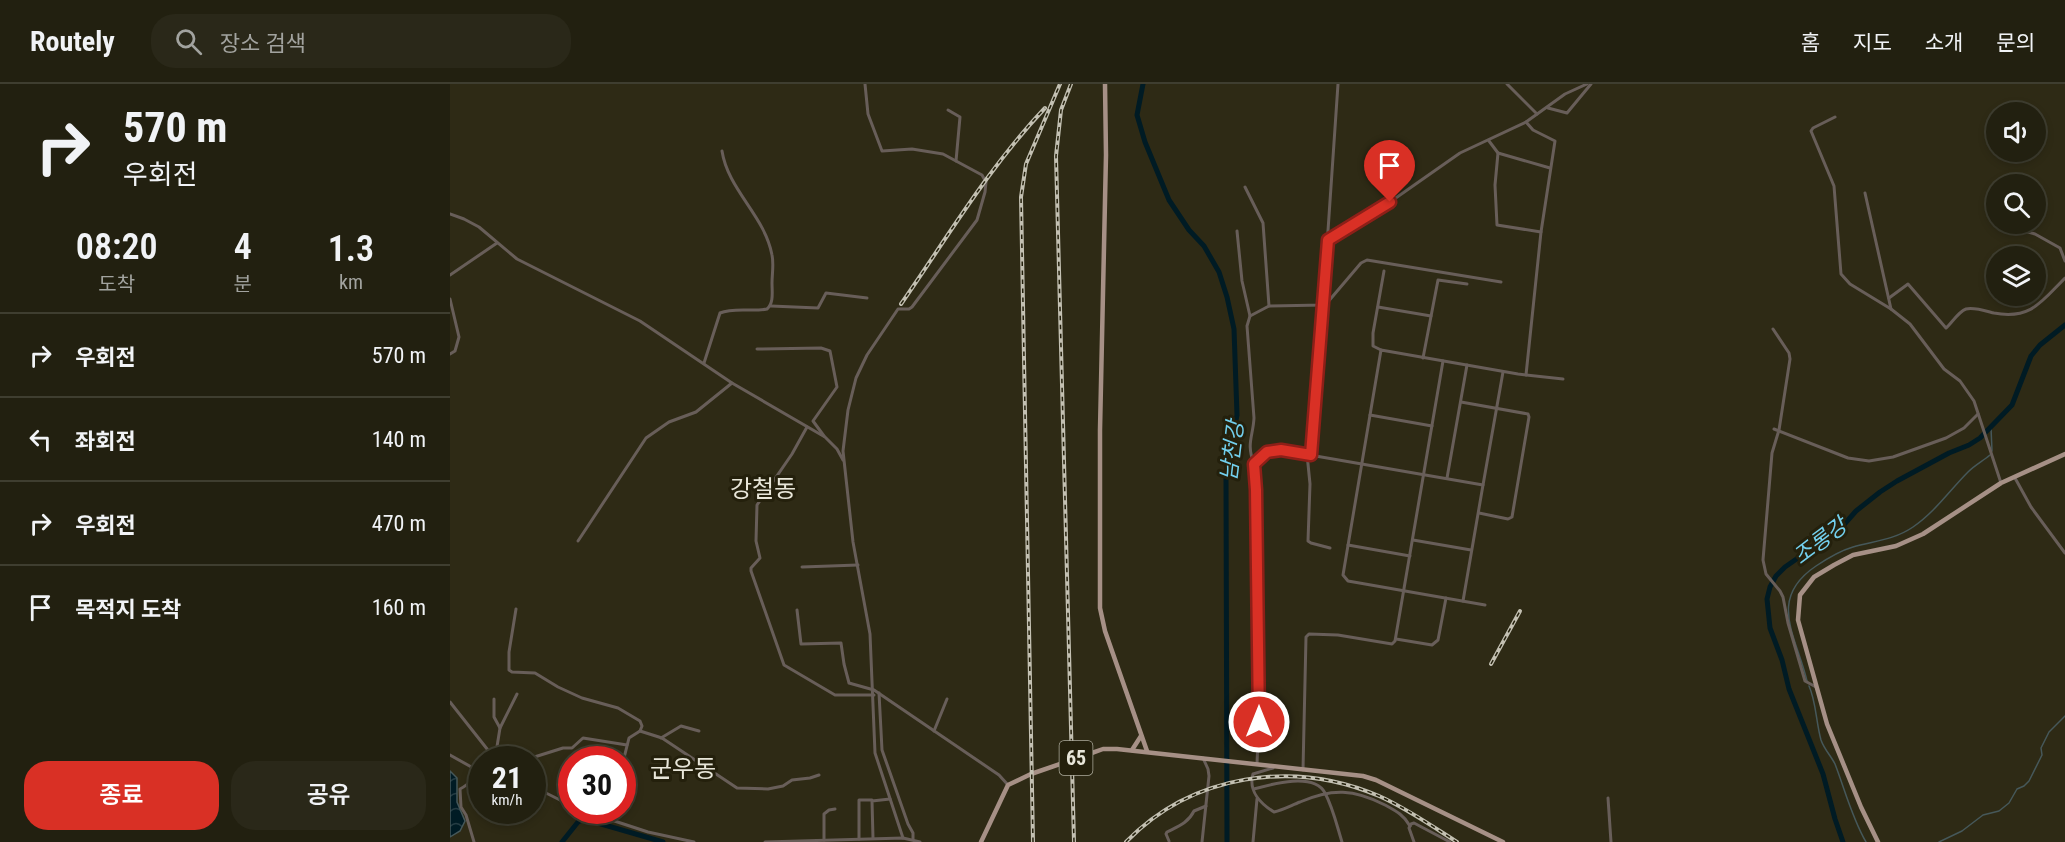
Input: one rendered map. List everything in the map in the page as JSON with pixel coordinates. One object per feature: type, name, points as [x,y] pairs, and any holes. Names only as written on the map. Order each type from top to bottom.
[{"type":"main road","points":[[1105,84],[1100,608],[1105,631],[1146,751]]},
{"type":"main road","points":[[1878,842],[1827,724],[1798,620],[1798,598],[1814,577],[1848,557],[1896,546],[1931,530],[2001,483],[2065,454]]},
{"type":"main road","points":[[1132,750],[1142,736]]},
{"type":"main road","name":"65","points":[[1008,785],[1103,749],[1146,751],[1257,766],[1356,775],[1371,778],[1503,842]]},
{"type":"main road","points":[[981,842],[1008,785]]},
{"type":"street","points":[[865,84],[868,114],[882,151],[912,149],[943,154],[982,176],[986,182],[984,202],[977,220],[912,307],[898,309],[859,371],[848,410],[843,451],[853,542],[869,625],[874,695],[874,745],[903,838]]},
{"type":"street","points":[[1330,548],[1308,541],[1309,454],[1323,305],[1338,84]]},
{"type":"street","points":[[1507,84],[1537,114]]},
{"type":"street","points":[[1328,240],[1390,202],[1460,153],[1526,122],[1565,94],[1589,84]]},
{"type":"street","points":[[1546,108],[1568,113],[1589,84]]},
{"type":"street","points":[[948,110],[960,117],[956,161]]},
{"type":"street","points":[[1835,117],[1812,128],[1811,131],[1834,186],[1839,269],[1846,280],[1910,324],[1944,369],[1960,381],[1974,401],[2001,483]]},
{"type":"street","points":[[1526,122],[1533,130],[1555,141],[1541,232],[1526,375]]},
{"type":"street","points":[[1489,141],[1498,153],[1550,168]]},
{"type":"street","points":[[722,151],[728,173],[761,224],[768,240],[773,258],[770,306]]},
{"type":"street","points":[[1498,153],[1495,185],[1497,225],[1541,232]]},
{"type":"street","points":[[1245,187],[1263,223],[1269,306]]},
{"type":"street","points":[[1865,193],[1891,309]]},
{"type":"street","points":[[450,214],[471,222],[517,259],[640,321],[732,383],[825,437]]},
{"type":"street","points":[[1237,231],[1242,281],[1250,316],[1247,326],[1254,418],[1254,429],[1249,442],[1256,483],[1259,722],[1257,766]]},
{"type":"street","points":[[2036,234],[2060,248],[2065,261]]},
{"type":"street","points":[[450,275],[497,243]]},
{"type":"street","points":[[1250,316],[1269,306],[1323,305],[1361,263],[1367,260],[1501,282]]},
{"type":"street","points":[[1384,271],[1373,342],[1375,349],[1503,372],[1563,379]]},
{"type":"street","points":[[1889,298],[1908,284],[1946,328],[1960,313],[1968,309],[2001,314],[2025,312],[2039,305],[2065,278]]},
{"type":"street","points":[[1423,358],[1438,280],[1467,284]]},
{"type":"street","points":[[704,363],[720,313],[754,311],[767,309],[770,306],[818,308],[826,293],[867,298]]},
{"type":"street","points":[[450,298],[459,337],[455,351],[450,354]]},
{"type":"street","points":[[1378,307],[1431,316]]},
{"type":"street","points":[[1773,329],[1790,356],[1772,453],[1762,544],[1763,565],[1768,577],[1778,587],[1783,597],[1805,681],[1816,687]]},
{"type":"street","points":[[758,350],[821,348],[830,351],[837,387],[813,420],[837,449],[844,462]]},
{"type":"street","points":[[1381,350],[1343,575],[1346,580],[1485,605]]},
{"type":"street","points":[[1303,770],[1306,637],[1309,634],[1338,635],[1392,644],[1396,639],[1443,361]]},
{"type":"street","points":[[1448,478],[1467,365]]},
{"type":"street","points":[[1463,601],[1503,372]]},
{"type":"street","points":[[579,541],[646,438],[673,420],[696,412],[732,383]]},
{"type":"street","points":[[1461,402],[1529,415],[1513,515],[1510,519],[1479,513]]},
{"type":"street","points":[[1776,430],[1848,458],[1869,461],[1893,457],[1946,438],[1964,428],[1978,414]]},
{"type":"street","points":[[1370,415],[1432,426]]},
{"type":"street","points":[[807,428],[757,505],[756,541],[760,558],[752,567],[751,572],[784,665],[835,695],[874,695]]},
{"type":"street","points":[[1254,464],[1267,452],[1281,450],[1483,485]]},
{"type":"street","points":[[2014,476],[2031,507],[2065,553]]},
{"type":"street","points":[[1413,540],[1471,550]]},
{"type":"street","points":[[1348,544],[1410,556]]},
{"type":"street","points":[[802,567],[858,565]]},
{"type":"street","points":[[1396,639],[1431,645],[1436,643],[1446,598]]},
{"type":"street","points":[[516,609],[509,652],[510,671],[535,673],[582,698],[618,708],[640,721],[642,726],[640,731]]},
{"type":"street","points":[[797,610],[801,644],[841,643],[849,683],[879,693],[999,775],[1008,785]]},
{"type":"street","points":[[879,693],[881,747],[913,833],[913,839]]},
{"type":"street","points":[[497,746],[500,728],[517,694]]},
{"type":"street","points":[[494,699],[494,717],[500,728]]},
{"type":"street","points":[[934,731],[947,699]]},
{"type":"street","points":[[450,702],[485,746]]},
{"type":"street","points":[[661,738],[681,726],[699,731]]},
{"type":"street","points":[[546,753],[563,748],[572,748],[583,738],[627,745],[631,735],[640,731],[661,738],[737,788],[768,789],[783,786],[795,779],[819,775]]},
{"type":"street","points":[[450,755],[468,766]]},
{"type":"street","points":[[1202,842],[1209,776],[1203,758]]},
{"type":"street","points":[[1253,842],[1257,800],[1251,781],[1253,774],[1275,767]]},
{"type":"street","points":[[884,781],[891,778]]},
{"type":"street","points":[[1254,789],[1286,781],[1314,784],[1325,793],[1342,842]]},
{"type":"street","points":[[468,785],[460,789],[461,807],[468,822]]},
{"type":"street","points":[[1257,800],[1274,812],[1325,793],[1346,792],[1364,796],[1404,816],[1410,826],[1414,842]]},
{"type":"street","points":[[1608,798],[1611,842]]},
{"type":"street","points":[[859,838],[859,800],[890,799]]},
{"type":"street","points":[[873,800],[873,838]]},
{"type":"street","points":[[1169,841],[1167,832],[1190,820],[1194,811],[1206,806]]},
{"type":"street","points":[[825,840],[824,814],[835,809]]},
{"type":"street","points":[[1410,826],[1414,823],[1450,842]]},
{"type":"street","points":[[469,824],[474,842]]},
{"type":"street","points":[[622,824],[694,842]]},
{"type":"street","points":[[765,842],[903,838],[920,842]]},
{"type":"water","points":[[450,771],[457,778],[457,802],[465,821],[460,831],[450,837]]},
{"type":"waterway","name":"남천강","points":[[1143,84],[1137,115],[1145,142],[1169,200],[1189,230],[1204,246],[1219,272],[1234,329],[1237,415],[1226,472],[1227,842]]},
{"type":"waterway","name":"조롱강","points":[[1843,842],[1823,774],[1789,689],[1782,660],[1770,628],[1767,599],[1770,587],[1785,567],[1841,528],[1856,511],[1880,492],[1980,438],[2012,405],[2031,356],[2040,345],[2065,325]]},
{"type":"waterway","points":[[1991,428],[1992,451]]},
{"type":"waterway","points":[[1807,681],[1789,619],[1792,591],[1801,579],[1816,566],[1838,553],[1891,537],[1913,527],[1935,508],[1973,467],[1990,455]]},
{"type":"waterway","points":[[1809,686],[1821,740],[1835,764],[1866,842]]},
{"type":"waterway","points":[[1939,842],[1962,831],[1983,815],[1999,811],[2009,803],[2017,789],[2029,781],[2042,755],[2041,748],[2049,732],[2065,716]]},
{"type":"waterway","points":[[562,842],[578,822],[584,819],[663,842]]},
{"type":"railway","points":[[1033,842],[1021,197],[1026,164],[1060,84]]},
{"type":"railway","points":[[1071,84],[1061,110],[1056,156],[1074,842]]},
{"type":"railway","points":[[901,304],[969,203],[1005,154],[1045,108]]},
{"type":"railway","points":[[1491,664],[1520,611]]},
{"type":"railway","points":[[1126,842],[1152,819],[1181,801],[1212,788],[1245,780],[1279,776],[1312,778],[1346,785],[1379,796],[1457,842]]},
{"type":"district","name":"강철동","points":[[763,489]]},
{"type":"district","name":"군우동","points":[[683,769]]},
{"type":"route","points":[[1259,722],[1254,464],[1267,452],[1281,450],[1311,455],[1328,240],[1390,202]]}]
